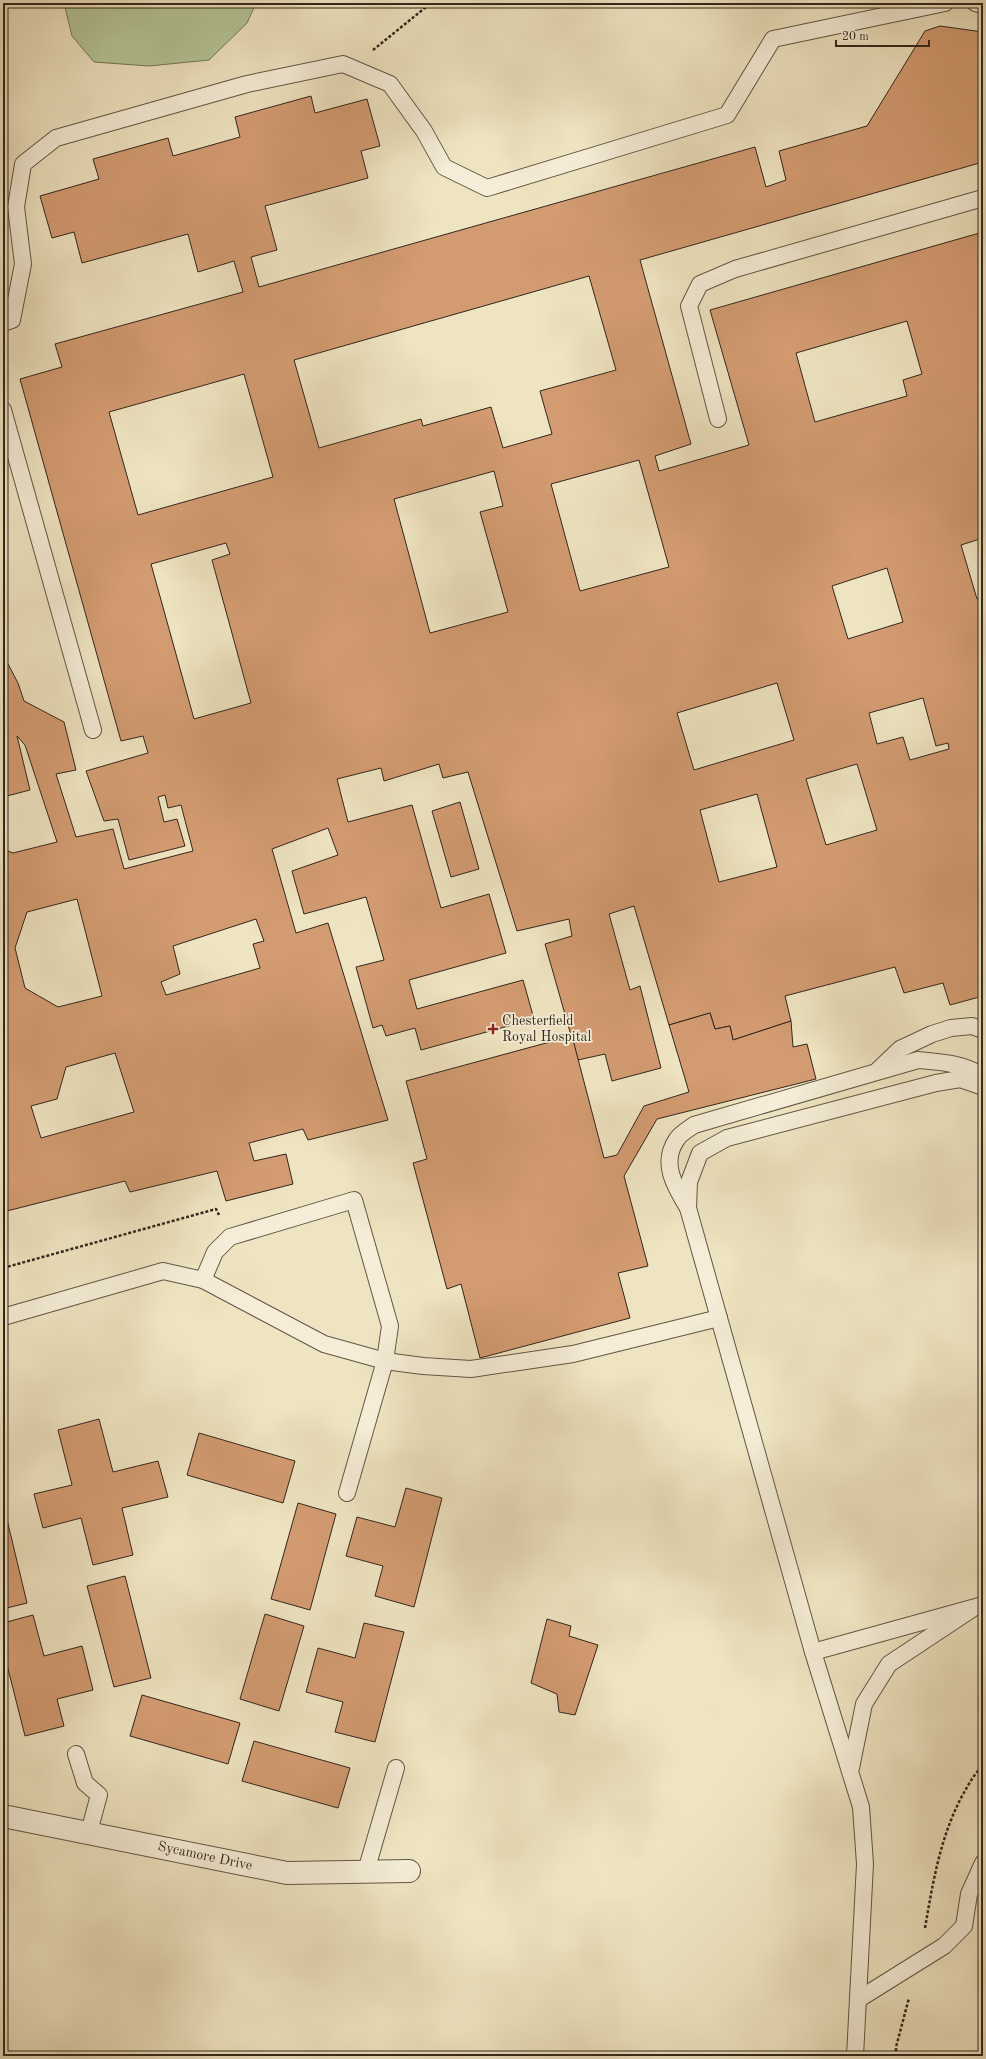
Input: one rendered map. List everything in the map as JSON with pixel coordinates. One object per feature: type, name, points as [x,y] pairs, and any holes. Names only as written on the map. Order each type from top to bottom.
[{"type":"street","name":"Sycamore Drive","points":[[3,1816],[288,1873],[408,1871]]},
{"type":"lane","points":[[3,323],[12,320],[23,264],[16,207],[23,164],[56,138],[247,84],[344,64],[390,84],[424,131],[444,168],[487,188],[727,115],[773,39],[945,3]]},
{"type":"lane","points":[[975,3],[983,4]]},
{"type":"lane","points":[[718,419],[689,306],[700,284],[735,269],[983,198]]},
{"type":"lane","points":[[3,410],[93,730]]},
{"type":"lane","points":[[874,1073],[900,1049],[932,1034],[951,1028],[972,1026],[983,1030]]},
{"type":"lane","points":[[855,2056],[865,1864],[861,1807],[814,1652],[688,1208],[673,1184],[669,1159],[678,1139],[694,1125],[918,1060],[947,1062],[970,1068],[983,1076]]},
{"type":"lane","points":[[688,1208],[689,1182],[700,1153],[727,1138],[936,1083],[960,1079],[983,1087]]},
{"type":"lane","points":[[203,1280],[215,1252],[230,1237],[354,1200],[390,1326],[385,1361],[347,1493]]},
{"type":"lane","points":[[3,1316],[163,1271],[203,1280],[324,1344],[385,1361],[422,1366],[471,1369],[573,1354],[720,1318]]},
{"type":"lane","points":[[814,1652],[977,1607]]},
{"type":"lane","points":[[850,1772],[864,1704],[889,1664],[977,1607]]},
{"type":"lane","points":[[76,1754],[85,1783],[99,1795],[89,1832]]},
{"type":"lane","points":[[366,1871],[396,1768]]},
{"type":"lane","points":[[859,1999],[944,1946],[964,1926],[969,1894],[983,1863]]},
{"type":"path","points":[[351,67],[431,3]]},
{"type":"path","points":[[3,1268],[216,1209],[230,1237]]},
{"type":"path","points":[[896,2056],[896,2047],[918,1963],[938,1857],[951,1818],[974,1774],[983,1766]]},
{"type":"green space","points":[[64,3],[256,3],[247,23],[209,60],[149,66],[94,62],[72,36]]},
{"type":"building","name":"Chesterfield Royal Hospital","points":[[940,26],[983,32],[983,162],[640,260],[691,444],[655,456],[659,471],[749,445],[710,310],[983,232],[983,538],[961,545],[977,599],[983,597],[983,996],[950,1005],[943,983],[904,993],[895,967],[785,996],[791,1021],[733,1040],[730,1026],[715,1029],[710,1013],[669,1025],[634,906],[609,914],[630,990],[640,986],[661,1068],[612,1081],[605,1054],[578,1060],[545,944],[572,936],[569,919],[517,931],[468,772],[443,778],[439,764],[384,781],[381,768],[337,779],[348,822],[412,805],[441,908],[489,894],[506,953],[409,980],[417,1009],[523,980],[534,1019],[421,1050],[415,1028],[386,1036],[382,1025],[373,1028],[356,967],[384,960],[366,897],[304,914],[292,871],[338,855],[328,828],[272,849],[296,933],[328,923],[388,1120],[308,1140],[303,1129],[249,1143],[254,1161],[286,1154],[293,1184],[226,1201],[217,1171],[130,1192],[125,1181],[3,1212],[3,849],[13,853],[57,842],[25,745],[17,736],[30,790],[3,797],[3,662],[8,664],[18,683],[24,701],[64,722],[76,770],[56,774],[76,837],[113,829],[124,869],[193,851],[181,805],[168,808],[165,795],[158,797],[164,822],[177,819],[185,846],[129,860],[118,819],[104,821],[86,771],[148,753],[143,736],[121,741],[20,379],[62,367],[55,344],[243,292],[234,261],[198,272],[188,234],[82,263],[74,232],[52,238],[40,196],[99,179],[93,159],[168,138],[173,156],[240,137],[235,117],[311,96],[315,113],[367,99],[380,146],[361,151],[368,178],[265,206],[277,250],[251,257],[259,287],[755,147],[766,187],[786,180],[779,151],[867,126],[925,31]],"holes":[[[589,276],[616,370],[540,391],[552,434],[503,448],[491,407],[423,426],[421,419],[319,448],[294,360]],[[907,321],[922,374],[903,380],[907,396],[815,422],[796,353]],[[244,374],[273,477],[138,515],[109,412]],[[639,460],[669,567],[580,591],[551,484]],[[494,471],[503,506],[480,512],[508,612],[430,633],[394,499]],[[226,543],[230,554],[212,560],[251,703],[194,719],[151,564]],[[887,568],[903,622],[848,639],[832,586]],[[777,683],[794,740],[694,770],[677,713]],[[923,698],[936,746],[948,743],[949,749],[910,760],[903,737],[877,744],[869,713]],[[857,764],[877,830],[826,845],[806,779]],[[757,794],[777,867],[719,882],[700,810]],[[77,899],[102,996],[58,1007],[25,988],[15,948],[27,912]],[[256,919],[264,941],[253,944],[260,968],[166,995],[161,982],[180,974],[173,946]],[[115,1053],[134,1112],[41,1138],[31,1106],[57,1099],[66,1067]]]},
{"type":"building","points":[[460,802],[479,869],[451,877],[432,811]]},
{"type":"building","points":[[710,1013],[715,1029],[730,1026],[733,1040],[791,1021],[793,1047],[807,1044],[816,1079],[657,1119],[624,1176],[648,1266],[618,1273],[630,1318],[480,1358],[461,1284],[447,1289],[413,1163],[427,1159],[406,1081],[572,1036],[604,1158],[617,1155],[644,1106],[689,1092],[669,1025]]},
{"type":"building","points":[[99,1419],[113,1472],[158,1461],[168,1497],[122,1508],[133,1555],[93,1565],[81,1518],[43,1528],[34,1494],[72,1485],[58,1430]]},
{"type":"building","points":[[199,1433],[295,1461],[283,1503],[187,1475]]},
{"type":"building","points":[[406,1488],[442,1498],[414,1607],[375,1596],[383,1566],[346,1556],[357,1517],[395,1527]]},
{"type":"building","points":[[298,1503],[336,1514],[310,1610],[271,1599]]},
{"type":"building","points":[[4,1507],[27,1603],[3,1609],[3,1508]]},
{"type":"building","points":[[125,1576],[151,1678],[114,1687],[87,1586]]},
{"type":"building","points":[[265,1614],[304,1626],[279,1711],[240,1699]]},
{"type":"building","points":[[33,1615],[44,1656],[82,1646],[93,1690],[57,1699],[64,1726],[25,1736],[3,1649],[3,1623]]},
{"type":"building","points":[[547,1619],[571,1626],[569,1636],[598,1645],[575,1715],[559,1712],[557,1694],[531,1683]]},
{"type":"building","points":[[364,1623],[404,1632],[375,1742],[335,1732],[343,1702],[306,1692],[318,1648],[355,1658]]},
{"type":"building","points":[[142,1695],[240,1723],[228,1764],[130,1736]]},
{"type":"building","points":[[254,1741],[350,1768],[338,1808],[242,1781]]},
{"type":"place","name":"Chesterfield Royal Hospital","points":[[493,1029]]}]
